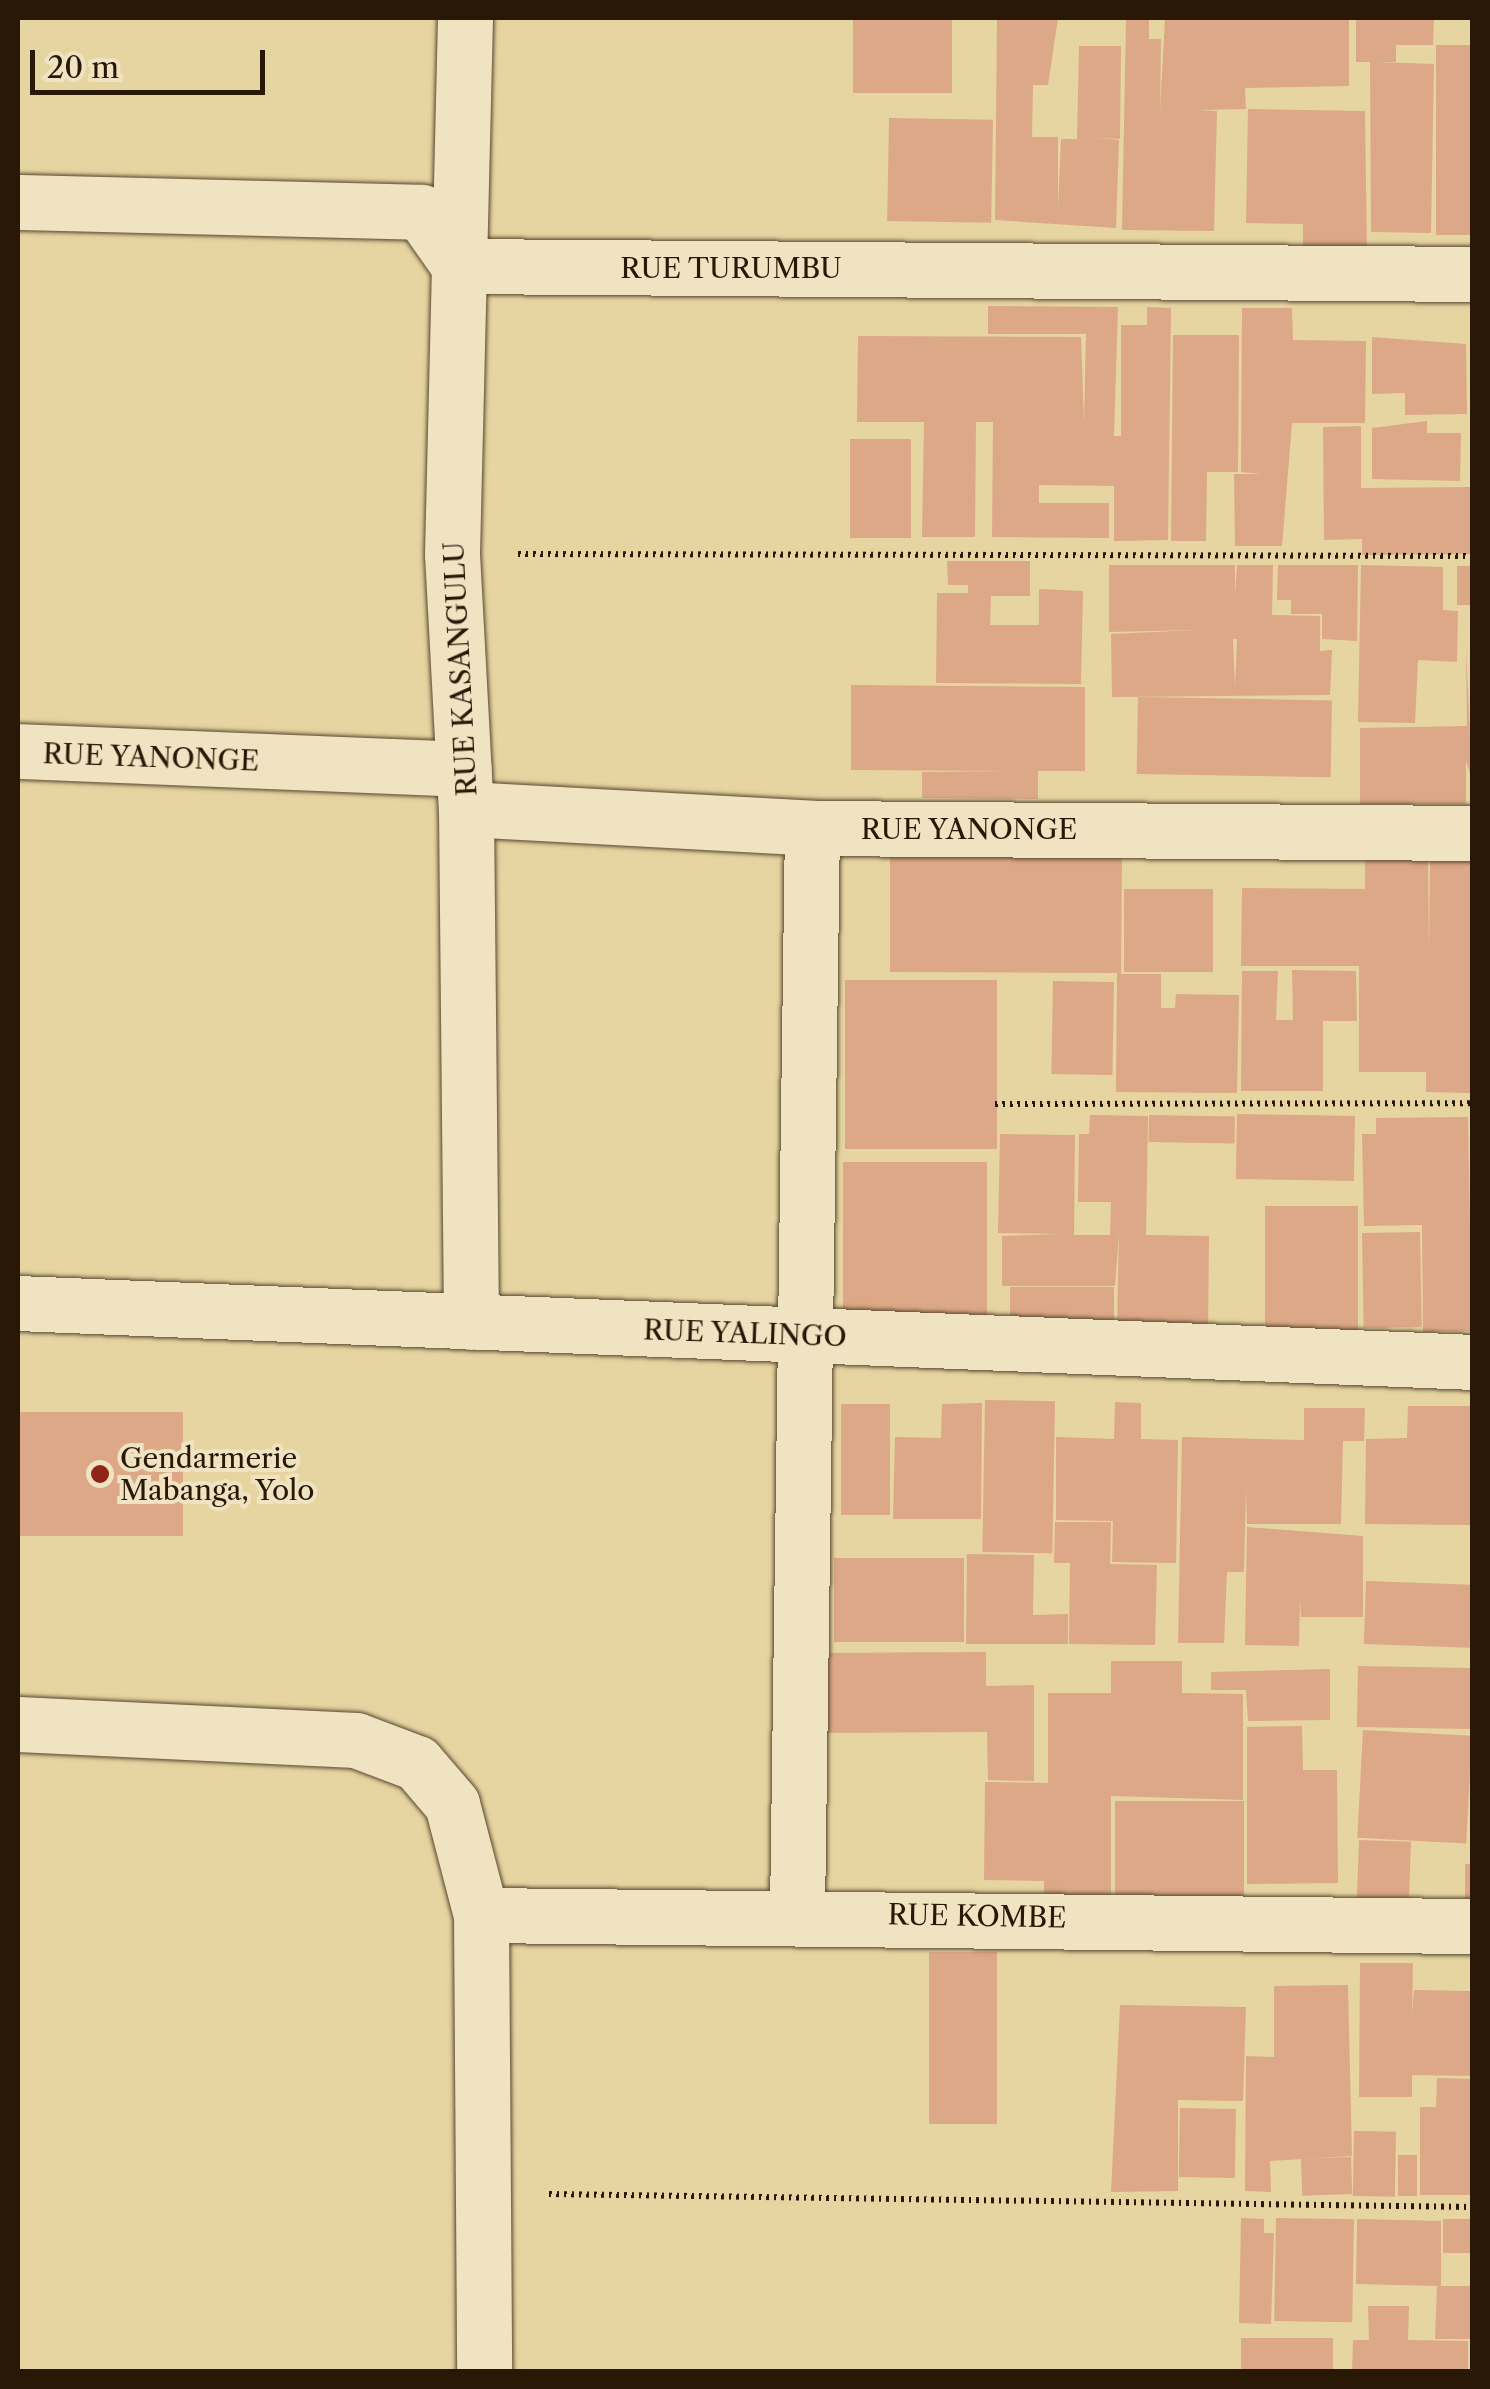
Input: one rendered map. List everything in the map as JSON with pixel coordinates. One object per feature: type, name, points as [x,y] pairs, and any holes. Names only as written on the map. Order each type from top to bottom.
[{"type":"street","name":"RUE KASANGULU","points":[[465,18],[452,554],[465,789],[471,1322]]},
{"type":"street","points":[[18,202],[421,212],[459,266]]},
{"type":"street","name":"RUE TURUMBU","points":[[459,266],[1472,274]]},
{"type":"street","name":"RUE YANONGE","points":[[18,751],[465,789],[812,828],[1472,833]]},
{"type":"street","points":[[797,1913],[812,828]]},
{"type":"street","name":"RUE YALINGO","points":[[18,1303],[1472,1362]]},
{"type":"street","points":[[18,1724],[356,1740],[417,1763],[452,1804],[482,1915],[484,2372]]},
{"type":"street","name":"RUE KOMBE","points":[[482,1915],[797,1913],[1472,1926]]},
{"type":"path","points":[[452,554],[1472,556]]},
{"type":"path","points":[[995,1104],[1472,1103]]},
{"type":"path","points":[[484,2193],[1472,2207]]},
{"type":"building","points":[[853,18],[952,18],[952,93],[853,93]]},
{"type":"building","points":[[997,18],[1058,18],[1048,85],[1033,85],[1032,137],[1058,137],[1058,209],[1061,139],[1077,139],[1079,46],[1121,46],[1120,139],[1095,138],[1119,140],[1116,228],[995,220]]},
{"type":"building","points":[[1126,18],[1149,18],[1149,39],[1161,39],[1160,111],[1165,18],[1349,18],[1349,86],[1245,88],[1246,109],[1198,110],[1217,111],[1214,231],[1122,230]]},
{"type":"building","points":[[1356,18],[1434,18],[1433,45],[1396,45],[1396,62],[1374,62],[1434,64],[1431,233],[1371,232],[1370,62],[1356,62]]},
{"type":"building","points":[[1436,45],[1472,45],[1472,235],[1436,235]]},
{"type":"building","points":[[1248,109],[1365,111],[1367,255],[1303,253],[1303,224],[1246,223]]},
{"type":"building","points":[[889,118],[993,120],[991,223],[887,221]]},
{"type":"building","points":[[988,306],[1118,307],[1114,436],[1121,436],[1121,325],[1147,325],[1147,307],[1171,308],[1168,540],[1114,541],[1114,486],[1039,485],[1039,503],[1109,503],[1109,538],[992,537],[993,422],[976,422],[975,537],[922,537],[924,422],[857,422],[858,336],[1081,337],[1084,423],[1086,334],[988,334]]},
{"type":"building","points":[[1242,308],[1292,308],[1293,340],[1366,341],[1365,423],[1292,423],[1282,546],[1235,546],[1234,474],[1261,474],[1241,472]]},
{"type":"building","points":[[1173,335],[1239,335],[1238,472],[1207,472],[1206,541],[1171,541]]},
{"type":"building","points":[[1372,337],[1466,344],[1467,414],[1405,415],[1405,393],[1372,394]]},
{"type":"building","points":[[1427,421],[1427,433],[1461,433],[1460,481],[1372,479],[1372,428]]},
{"type":"building","points":[[1361,426],[1361,488],[1472,487],[1472,554],[1362,555],[1362,539],[1324,540],[1323,427]]},
{"type":"building","points":[[850,439],[911,439],[911,538],[850,538]]},
{"type":"building","points":[[947,561],[1030,561],[1030,596],[991,596],[990,625],[1039,625],[1039,589],[1083,591],[1081,684],[936,683],[937,593],[968,593],[968,585],[948,585]]},
{"type":"building","points":[[1109,565],[1235,565],[1235,595],[1237,565],[1273,565],[1272,615],[1320,616],[1320,651],[1332,650],[1330,695],[1112,697],[1111,634],[1198,630],[1109,632]],"holes":[[[1233,639],[1237,639],[1235,687]]]},
{"type":"building","points":[[1278,565],[1358,565],[1357,641],[1322,639],[1322,614],[1291,614],[1291,600],[1277,600]]},
{"type":"building","points":[[1361,565],[1443,567],[1443,610],[1458,611],[1457,662],[1418,660],[1415,723],[1358,722]]},
{"type":"building","points":[[1457,566],[1472,566],[1472,605],[1457,605]]},
{"type":"building","points":[[1466,647],[1472,779],[1466,761],[1466,804],[1360,804],[1360,728],[1467,726]]},
{"type":"building","points":[[851,685],[1085,687],[1085,771],[1038,771],[1038,799],[922,798],[922,772],[1010,771],[851,770]]},
{"type":"building","points":[[1138,697],[1332,700],[1331,777],[1137,774]]},
{"type":"building","points":[[1122,853],[1121,974],[1161,974],[1161,1008],[1175,1008],[1176,994],[1239,995],[1237,1093],[1116,1092],[1117,973],[890,972],[890,854]]},
{"type":"building","points":[[1365,856],[1428,857],[1429,952],[1430,857],[1472,856],[1472,1093],[1426,1092],[1426,1072],[1359,1072],[1359,966],[1241,966],[1242,888],[1365,889]]},
{"type":"building","points":[[1124,889],[1213,889],[1213,972],[1124,972]]},
{"type":"building","points":[[1292,970],[1356,971],[1357,1021],[1323,1021],[1323,1091],[1241,1091],[1242,971],[1278,971],[1276,1020],[1293,1020]]},
{"type":"building","points":[[845,980],[997,980],[997,1149],[845,1149]]},
{"type":"building","points":[[1053,981],[1114,982],[1112,1075],[1051,1074]]},
{"type":"building","points":[[1237,1114],[1355,1116],[1354,1181],[1236,1179]]},
{"type":"building","points":[[1090,1115],[1148,1116],[1146,1235],[1209,1236],[1208,1330],[1117,1328],[1119,1234],[1115,1286],[1002,1286],[1002,1236],[1060,1234],[998,1233],[1000,1134],[1075,1135],[1074,1235],[1110,1235],[1111,1202],[1078,1202],[1079,1134],[1089,1134]]},
{"type":"building","points":[[1149,1115],[1235,1117],[1235,1143],[1149,1142]]},
{"type":"building","points":[[1468,1117],[1472,1331],[1423,1332],[1422,1225],[1364,1226],[1362,1134],[1376,1134],[1376,1118]]},
{"type":"building","points":[[843,1162],[987,1162],[987,1319],[843,1319]]},
{"type":"building","points":[[1265,1206],[1358,1206],[1358,1347],[1265,1347]]},
{"type":"building","points":[[1420,1232],[1422,1327],[1364,1328],[1362,1233]]},
{"type":"building","points":[[1010,1287],[1114,1287],[1114,1325],[1010,1325]]},
{"type":"building","points":[[985,1400],[1055,1401],[1052,1553],[982,1552]]},
{"type":"building","points":[[1115,1402],[1141,1403],[1141,1439],[1178,1440],[1176,1563],[1112,1562],[1113,1521],[1056,1520],[1056,1437],[1114,1439]]},
{"type":"building","points":[[982,1403],[981,1519],[893,1519],[895,1437],[941,1438],[942,1404]]},
{"type":"building","points":[[841,1404],[890,1404],[890,1515],[841,1515]]},
{"type":"building","points":[[1408,1406],[1472,1406],[1472,1525],[1365,1524],[1366,1439],[1407,1438]]},
{"type":"building","points":[[1304,1408],[1365,1408],[1364,1441],[1343,1441],[1341,1524],[1247,1524],[1246,1489],[1244,1572],[1227,1572],[1224,1643],[1178,1643],[1182,1437],[1304,1440]]},
{"type":"building","name":"Gendarmerie Mabanga, Yolo","points":[[18,1412],[183,1412],[183,1536],[18,1536]]},
{"type":"building","points":[[1055,1522],[1111,1522],[1110,1564],[1157,1565],[1155,1645],[1069,1644],[1070,1563],[1054,1563]]},
{"type":"building","points":[[1247,1527],[1363,1536],[1363,1617],[1301,1617],[1300,1599],[1299,1646],[1245,1645]]},
{"type":"building","points":[[967,1554],[1034,1555],[1033,1615],[1068,1614],[1068,1644],[966,1644]]},
{"type":"building","points":[[834,1558],[964,1558],[964,1642],[834,1642]]},
{"type":"building","points":[[1366,1581],[1472,1585],[1470,1648],[1364,1644]]},
{"type":"building","points":[[986,1652],[986,1686],[1034,1685],[1034,1781],[988,1780],[987,1732],[814,1733],[814,1653]]},
{"type":"building","points":[[1111,1661],[1182,1661],[1182,1693],[1243,1694],[1243,1800],[1111,1796],[1111,1905],[1044,1904],[1044,1881],[984,1880],[985,1782],[1048,1783],[1048,1693],[1111,1693]]},
{"type":"building","points":[[1358,1666],[1472,1668],[1471,1729],[1357,1727]]},
{"type":"building","points":[[1330,1669],[1330,1720],[1248,1721],[1246,1690],[1211,1690],[1211,1672]]},
{"type":"building","points":[[1302,1726],[1303,1770],[1337,1770],[1338,1883],[1247,1884],[1247,1727]]},
{"type":"building","points":[[1363,1730],[1472,1736],[1466,1844],[1357,1838]]},
{"type":"building","points":[[1115,1801],[1244,1801],[1244,1903],[1115,1903]]},
{"type":"building","points":[[1359,1840],[1411,1842],[1409,1902],[1357,1900]]},
{"type":"building","points":[[1465,1864],[1472,1864],[1472,1902],[1465,1902]]},
{"type":"building","points":[[929,1952],[997,1952],[997,2124],[929,2124]]},
{"type":"building","points":[[1360,1963],[1413,1963],[1412,2016],[1414,1990],[1472,1991],[1472,2076],[1412,2075],[1412,2097],[1359,2097]]},
{"type":"building","points":[[1348,1985],[1352,2156],[1270,2161],[1271,2192],[1245,2191],[1246,2056],[1274,2057],[1274,1986]]},
{"type":"building","points":[[1120,2005],[1246,2007],[1243,2101],[1178,2100],[1178,2191],[1111,2192]]},
{"type":"building","points":[[1437,2078],[1472,2079],[1471,2195],[1420,2195],[1420,2107],[1436,2107]]},
{"type":"building","points":[[1180,2108],[1236,2109],[1235,2178],[1179,2177]]},
{"type":"building","points":[[1354,2131],[1396,2132],[1395,2197],[1353,2196]]},
{"type":"building","points":[[1398,2155],[1417,2155],[1417,2196],[1398,2196]]},
{"type":"building","points":[[1351,2157],[1352,2194],[1302,2196],[1301,2159]]},
{"type":"building","points":[[1241,2218],[1264,2219],[1264,2233],[1274,2233],[1271,2324],[1239,2323]]},
{"type":"building","points":[[1276,2218],[1354,2219],[1352,2322],[1274,2321]]},
{"type":"building","points":[[1357,2219],[1441,2221],[1441,2286],[1472,2286],[1470,2339],[1435,2339],[1437,2286],[1356,2284]]},
{"type":"building","points":[[1443,2219],[1472,2219],[1472,2253],[1443,2253]]},
{"type":"building","points":[[1368,2306],[1409,2306],[1408,2340],[1468,2341],[1468,2372],[1352,2372],[1353,2340],[1369,2340]]},
{"type":"building","points":[[1241,2338],[1333,2338],[1333,2372],[1241,2372]]},
{"type":"place","name":"Gendarmerie Mabanga, Yolo","points":[[100,1474]]}]
